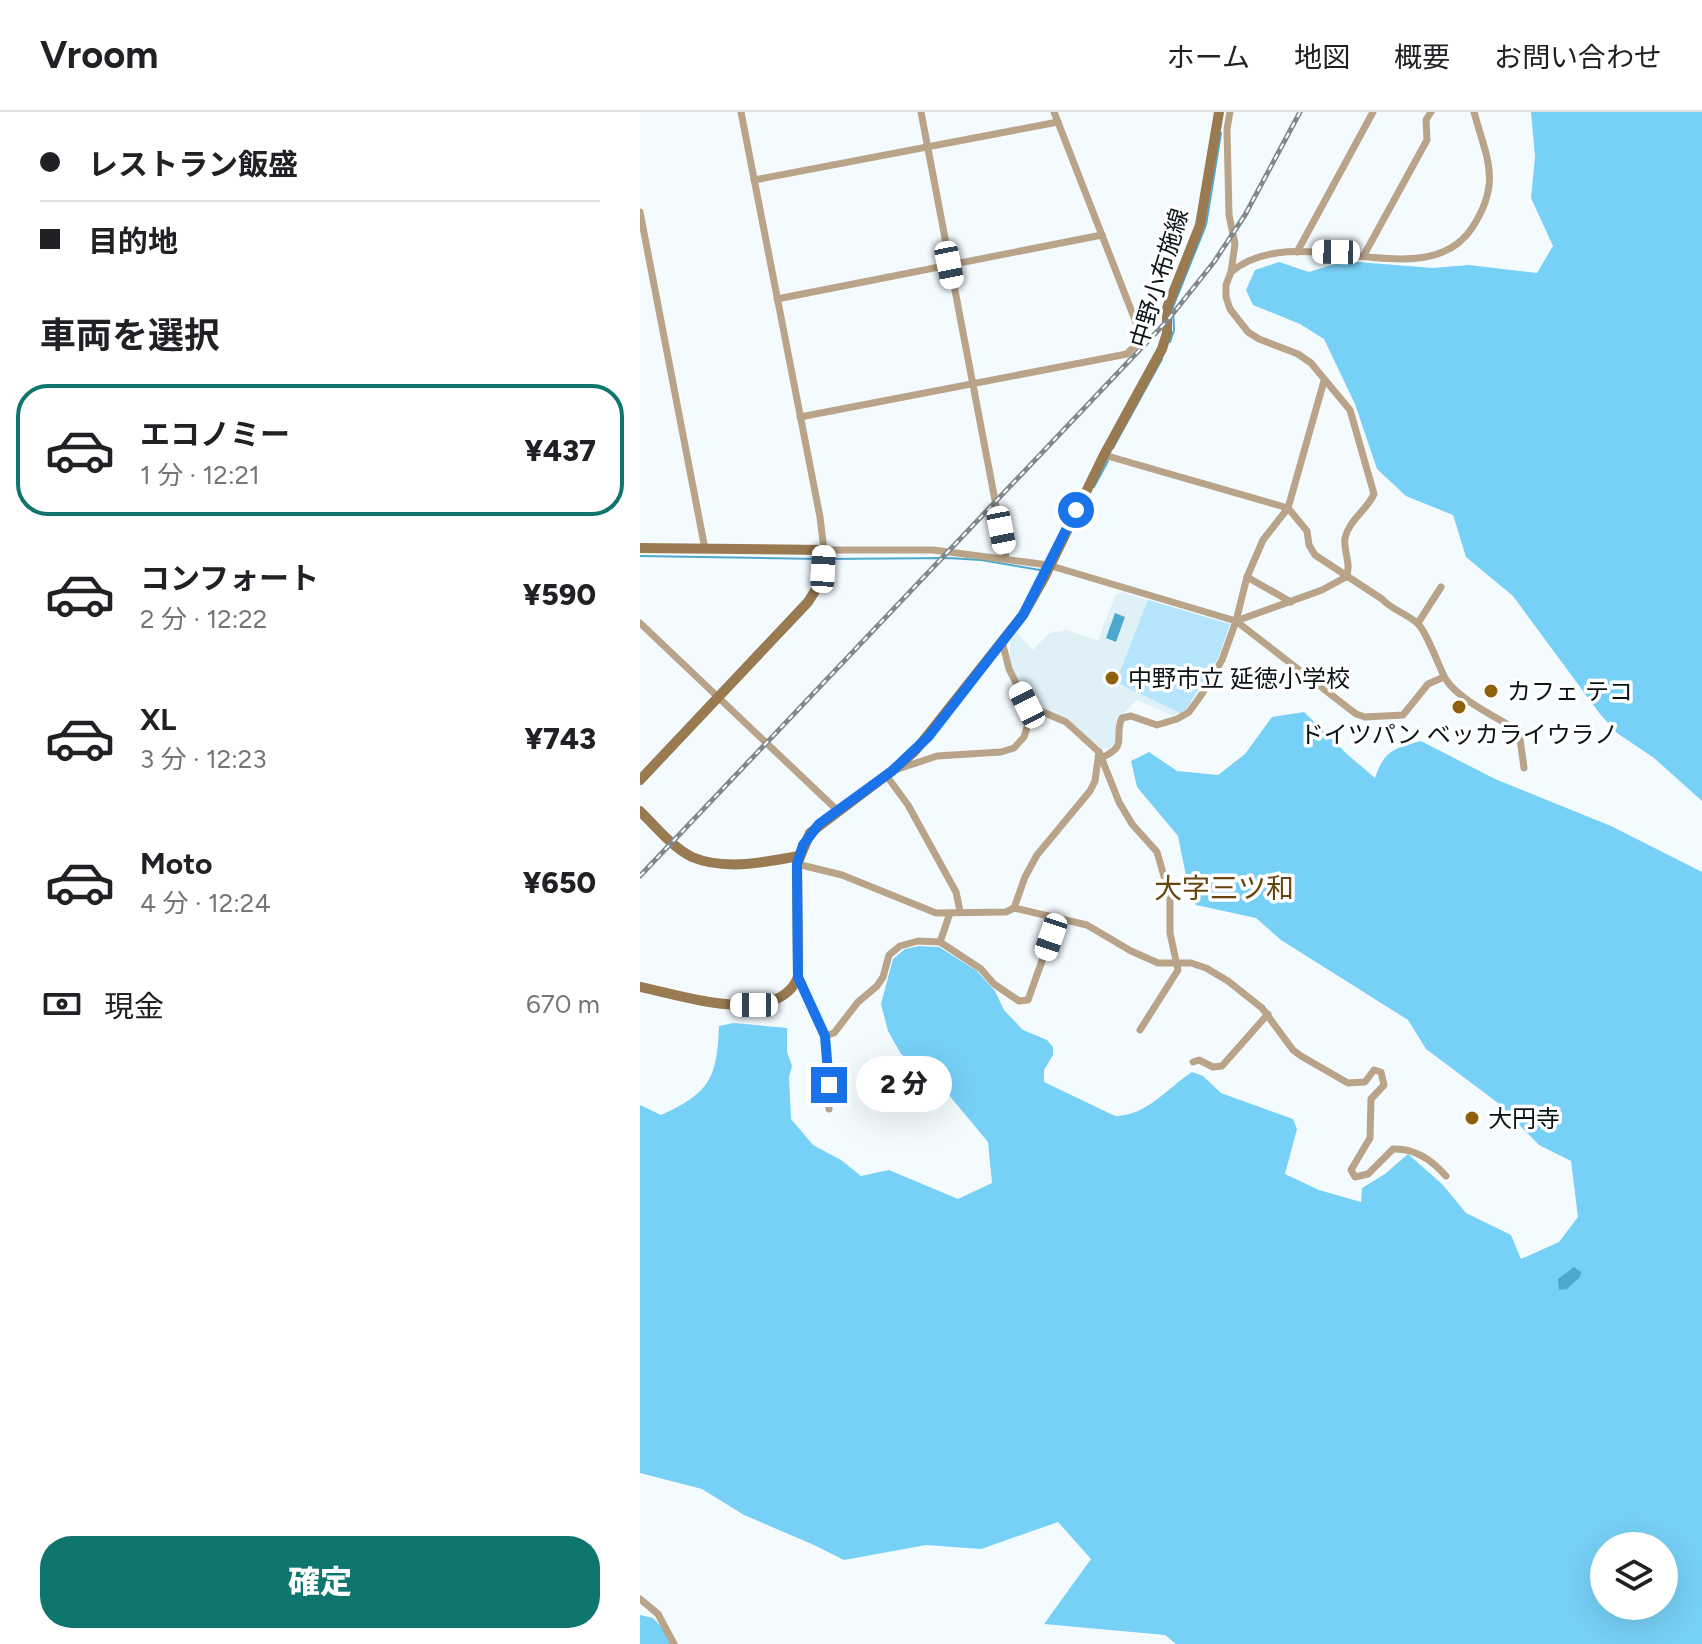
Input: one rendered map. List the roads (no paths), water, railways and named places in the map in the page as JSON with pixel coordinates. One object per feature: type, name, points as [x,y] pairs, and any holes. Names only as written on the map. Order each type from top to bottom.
[{"type":"main road","name":"中野小布施線","points":[[798,860],[810,833],[889,773],[929,736],[1023,615],[1162,349],[1167,333],[1167,308],[1200,225],[1219,112]]},
{"type":"main road","points":[[640,548],[824,550],[818,586],[808,602],[640,780]]},
{"type":"main road","points":[[640,811],[691,856],[733,864],[798,860],[798,977],[788,993],[776,1000],[754,1005],[733,1005],[640,987]]},
{"type":"street","points":[[741,112],[824,550],[933,550],[1048,565],[1236,621],[1356,714],[1365,717],[1403,715],[1428,684],[1444,677]]},
{"type":"street","points":[[921,112],[1006,558]]},
{"type":"street","points":[[800,417],[1127,354],[1142,338],[1054,112]]},
{"type":"street","points":[[1230,112],[1227,129],[1229,215],[1235,244],[1226,297],[1236,319],[1248,332],[1311,363],[1350,410],[1374,494],[1344,540],[1349,571],[1346,577],[1322,590],[1236,621]]},
{"type":"street","points":[[1297,252],[1373,112]]},
{"type":"street","points":[[1364,255],[1427,140],[1426,120],[1431,112]]},
{"type":"street","points":[[1231,272],[1245,261],[1260,255],[1297,252],[1425,259],[1450,249],[1468,234],[1491,190],[1489,168],[1474,112]]},
{"type":"street","points":[[754,180],[1058,122]]},
{"type":"street","points":[[640,212],[705,549]]},
{"type":"street","points":[[777,299],[1102,235]]},
{"type":"street","points":[[1101,754],[1118,747],[1121,738],[1118,727],[1122,718],[1131,716],[1157,725],[1189,712],[1222,660],[1247,577],[1263,540],[1288,508],[1324,381]]},
{"type":"street","points":[[1104,455],[1288,508],[1307,531],[1309,545],[1315,555],[1382,599],[1390,608],[1418,623],[1444,677],[1467,703],[1519,731],[1524,768]]},
{"type":"street","points":[[1247,577],[1291,602]]},
{"type":"street","points":[[1418,623],[1441,587]]},
{"type":"street","points":[[640,623],[837,810]]},
{"type":"street","points":[[960,911],[956,892],[889,773],[937,756],[1001,752],[1014,748],[1024,737],[1028,724],[1027,705],[1009,669],[1002,641]]},
{"type":"street","points":[[1027,705],[1066,722],[1101,754],[1119,802],[1132,824],[1157,852],[1170,897],[1170,933],[1178,970],[1140,1030]]},
{"type":"street","points":[[1014,908],[1037,855],[1090,791],[1101,754]]},
{"type":"street","points":[[798,860],[936,913],[1006,912],[1014,908],[1087,925],[1158,963],[1191,963],[1206,968],[1228,981],[1268,1014],[1293,1050],[1348,1083],[1365,1082],[1374,1070],[1381,1072],[1384,1085],[1371,1099],[1370,1138],[1351,1170],[1355,1177],[1368,1174],[1393,1149],[1405,1149],[1427,1158],[1446,1176]]},
{"type":"street","points":[[940,942],[950,913]]},
{"type":"street","points":[[825,1036],[834,1033],[858,1002],[877,986],[889,955],[900,946],[918,941],[940,942],[981,969],[994,984],[1019,1001],[1028,1000],[1057,919]]},
{"type":"street","points":[[798,977],[825,1036],[829,1109]]},
{"type":"street","points":[[1193,1062],[1199,1060],[1213,1067],[1222,1066],[1268,1014]]},
{"type":"street","points":[[640,1599],[658,1614],[674,1644]]},
{"type":"waterway","points":[[1170,342],[1174,330],[1173,307],[1206,225],[1221,133]]},
{"type":"waterway","points":[[1113,448],[1162,359]]},
{"type":"waterway","points":[[1094,487],[1108,461]]},
{"type":"waterway","points":[[640,556],[820,559]]},
{"type":"waterway","points":[[826,559],[948,558],[1040,570]]},
{"type":"railway","points":[[640,876],[1167,321],[1214,262],[1245,215],[1300,112]]},
{"type":"place","name":"中野市立 延徳小学校","points":[[1112,678]]},
{"type":"place","name":"カフェ テコ","points":[[1491,691]]},
{"type":"place","name":"ドイツパン ベッカライウラノ","points":[[1459,707]]},
{"type":"place","name":"大円寺","points":[[1472,1118]]},
{"type":"district","name":"大字三ツ和","points":[[1224,888]]}]
